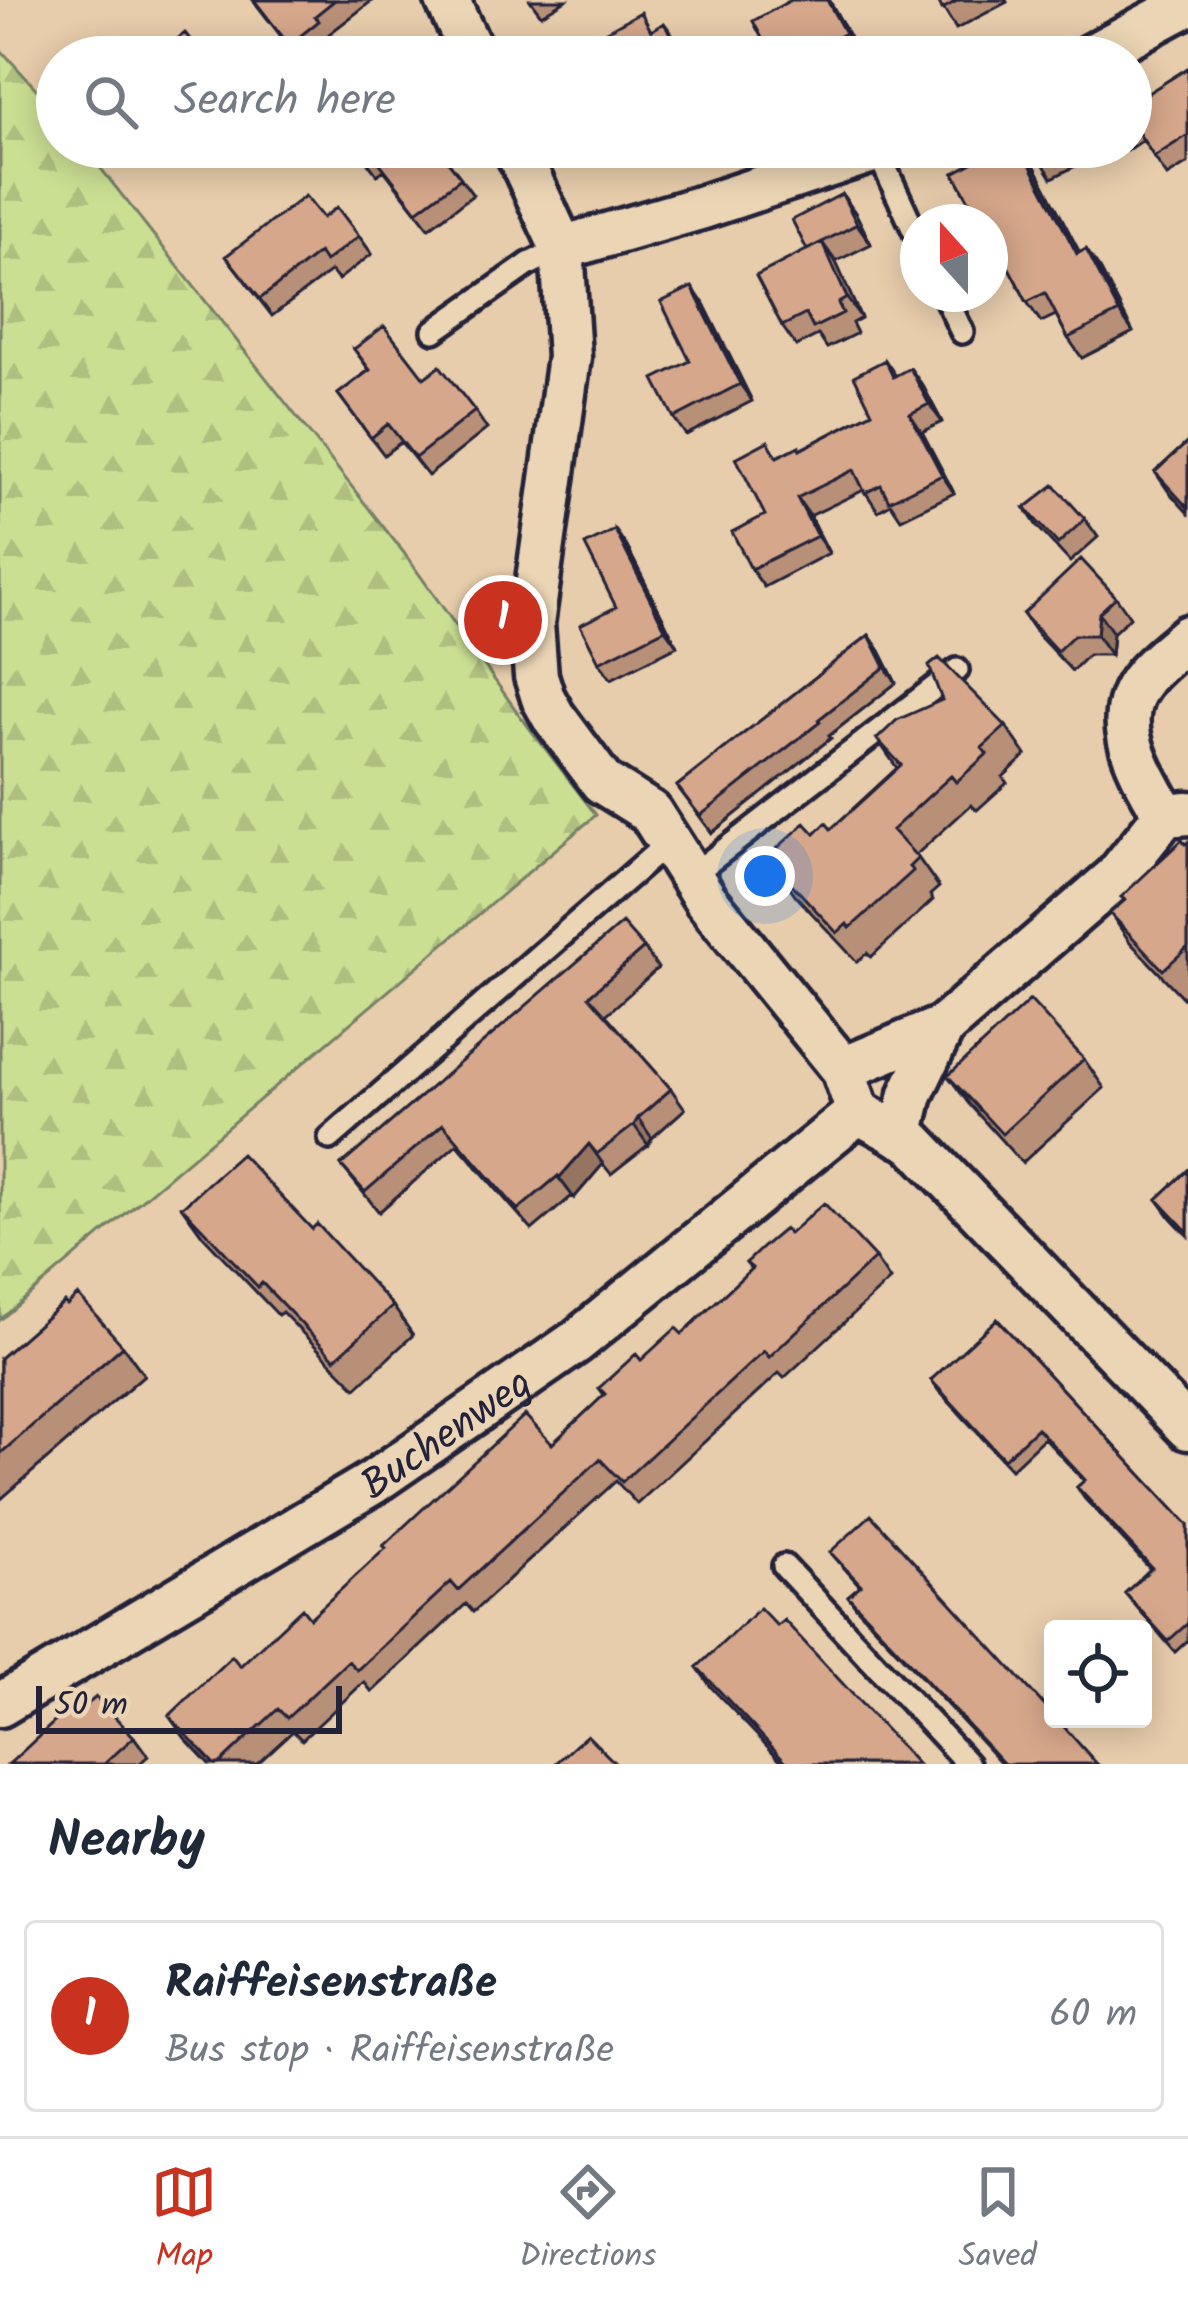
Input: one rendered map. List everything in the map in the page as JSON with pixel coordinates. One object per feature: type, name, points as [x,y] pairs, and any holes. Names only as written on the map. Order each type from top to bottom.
[{"type":"street","points":[[447,0],[464,36]]},
{"type":"street","points":[[1125,36],[1181,4]]},
{"type":"street","points":[[525,168],[562,248],[569,357],[532,624],[536,676],[543,698],[602,782],[650,812],[706,900],[843,1069],[858,1112],[914,1142],[1188,1428]]},
{"type":"street","points":[[562,248],[820,168]]},
{"type":"street","points":[[843,1069],[943,1027],[1116,877],[1176,814],[1131,753],[1125,712],[1143,678],[1188,637]]},
{"type":"street","points":[[902,1136],[911,1094],[943,1027]]},
{"type":"street","name":"Buchenweg","points":[[0,1705],[372,1483],[559,1354],[858,1112]]},
{"type":"lane","points":[[888,168],[904,204]]},
{"type":"lane","points":[[434,331],[529,264],[562,248]]},
{"type":"lane","points":[[953,312],[962,332]]},
{"type":"lane","points":[[330,1138],[680,859],[957,670]]},
{"type":"lane","points":[[784,1566],[968,1764]]},
{"type":"green space","points":[[0,49],[36,89],[36,168],[101,168],[404,553],[596,815],[0,1320]]},
{"type":"building","points":[[254,0],[335,0],[300,36],[282,36]]},
{"type":"building","points":[[791,0],[827,0],[845,33],[761,36],[753,21]]},
{"type":"building","points":[[938,0],[959,0],[942,9]]},
{"type":"building","points":[[641,12],[651,31],[664,23],[671,36],[597,36]]},
{"type":"building","points":[[1188,68],[1188,135],[1154,157],[1152,154],[1152,90]]},
{"type":"building","points":[[384,168],[453,168],[461,178],[417,211]]},
{"type":"building","points":[[963,168],[1032,168],[1077,254],[1086,249],[1119,312],[1068,338],[1045,293],[1027,302],[1008,266],[1008,204],[971,204],[954,173]]},
{"type":"building","points":[[842,194],[857,224],[807,250],[792,220]]},
{"type":"building","points":[[305,196],[323,218],[337,207],[359,236],[325,262],[319,253],[260,299],[226,256]]},
{"type":"building","points":[[822,242],[847,298],[838,303],[843,313],[813,328],[806,314],[782,326],[756,276]]},
{"type":"building","points":[[692,287],[740,384],[674,418],[654,379],[690,361],[661,302]]},
{"type":"building","points":[[384,326],[424,378],[440,366],[475,411],[415,458],[388,424],[371,438],[338,394],[370,370],[354,349]]},
{"type":"building","points":[[885,360],[893,377],[910,368],[929,404],[910,414],[942,475],[889,501],[881,485],[865,493],[854,470],[797,498],[817,536],[751,569],[732,532],[765,515],[736,458],[768,441],[777,457],[799,446],[800,450],[872,412],[854,376]]},
{"type":"building","points":[[1188,442],[1188,508],[1155,472]]},
{"type":"building","points":[[1054,485],[1085,519],[1058,544],[1025,508]]},
{"type":"building","points":[[615,530],[665,629],[599,662],[580,625],[616,607],[585,545]]},
{"type":"building","points":[[1081,559],[1116,597],[1099,613],[1097,635],[1074,635],[1057,651],[1023,614]]},
{"type":"building","points":[[869,635],[885,667],[700,816],[677,786]]},
{"type":"building","points":[[939,658],[1006,726],[982,748],[987,754],[956,782],[951,776],[892,830],[918,858],[909,867],[913,871],[850,928],[847,924],[837,933],[776,867],[781,863],[772,853],[805,823],[815,834],[826,823],[831,829],[901,765],[877,739],[897,720],[942,700],[929,666]]},
{"type":"building","points":[[1182,840],[1188,842],[1188,947],[1163,970],[1110,913]]},
{"type":"building","points":[[622,923],[644,948],[589,996],[671,1089],[597,1154],[589,1144],[559,1178],[518,1210],[443,1124],[365,1192],[341,1165]]},
{"type":"building","points":[[1030,1000],[1084,1059],[1002,1134],[948,1076]]},
{"type":"building","points":[[241,1154],[312,1229],[317,1224],[393,1306],[335,1359],[182,1207]]},
{"type":"building","points":[[1188,1170],[1188,1232],[1157,1199]]},
{"type":"building","points":[[824,1203],[875,1258],[769,1357],[764,1351],[622,1482],[600,1459],[458,1590],[451,1582],[357,1670],[348,1661],[287,1718],[278,1709],[219,1764],[169,1716],[232,1656],[240,1666],[302,1608],[310,1618],[525,1415],[552,1444],[605,1394],[599,1388],[636,1354],[641,1360],[676,1328],[682,1334],[752,1268],[746,1263],[765,1245],[784,1229],[789,1234]]},
{"type":"building","points":[[78,1295],[123,1346],[0,1454],[0,1358]]},
{"type":"building","points":[[997,1319],[1188,1525],[1188,1623],[1168,1641],[1125,1593],[1152,1568],[1077,1487],[1085,1480],[1037,1428],[1004,1459],[931,1380]]},
{"type":"building","points":[[871,1515],[1044,1705],[1044,1728],[1065,1728],[1097,1764],[1004,1764],[848,1596],[861,1585],[830,1552]]},
{"type":"building","points":[[760,1608],[777,1626],[784,1620],[917,1764],[788,1764],[697,1667]]},
{"type":"building","points":[[96,1697],[134,1737],[104,1764],[9,1764],[76,1702],[82,1709]]},
{"type":"building","points":[[587,1735],[616,1764],[555,1764]]},
{"type":"place","name":"Raiffeisenstraße","points":[[503,620]]}]
